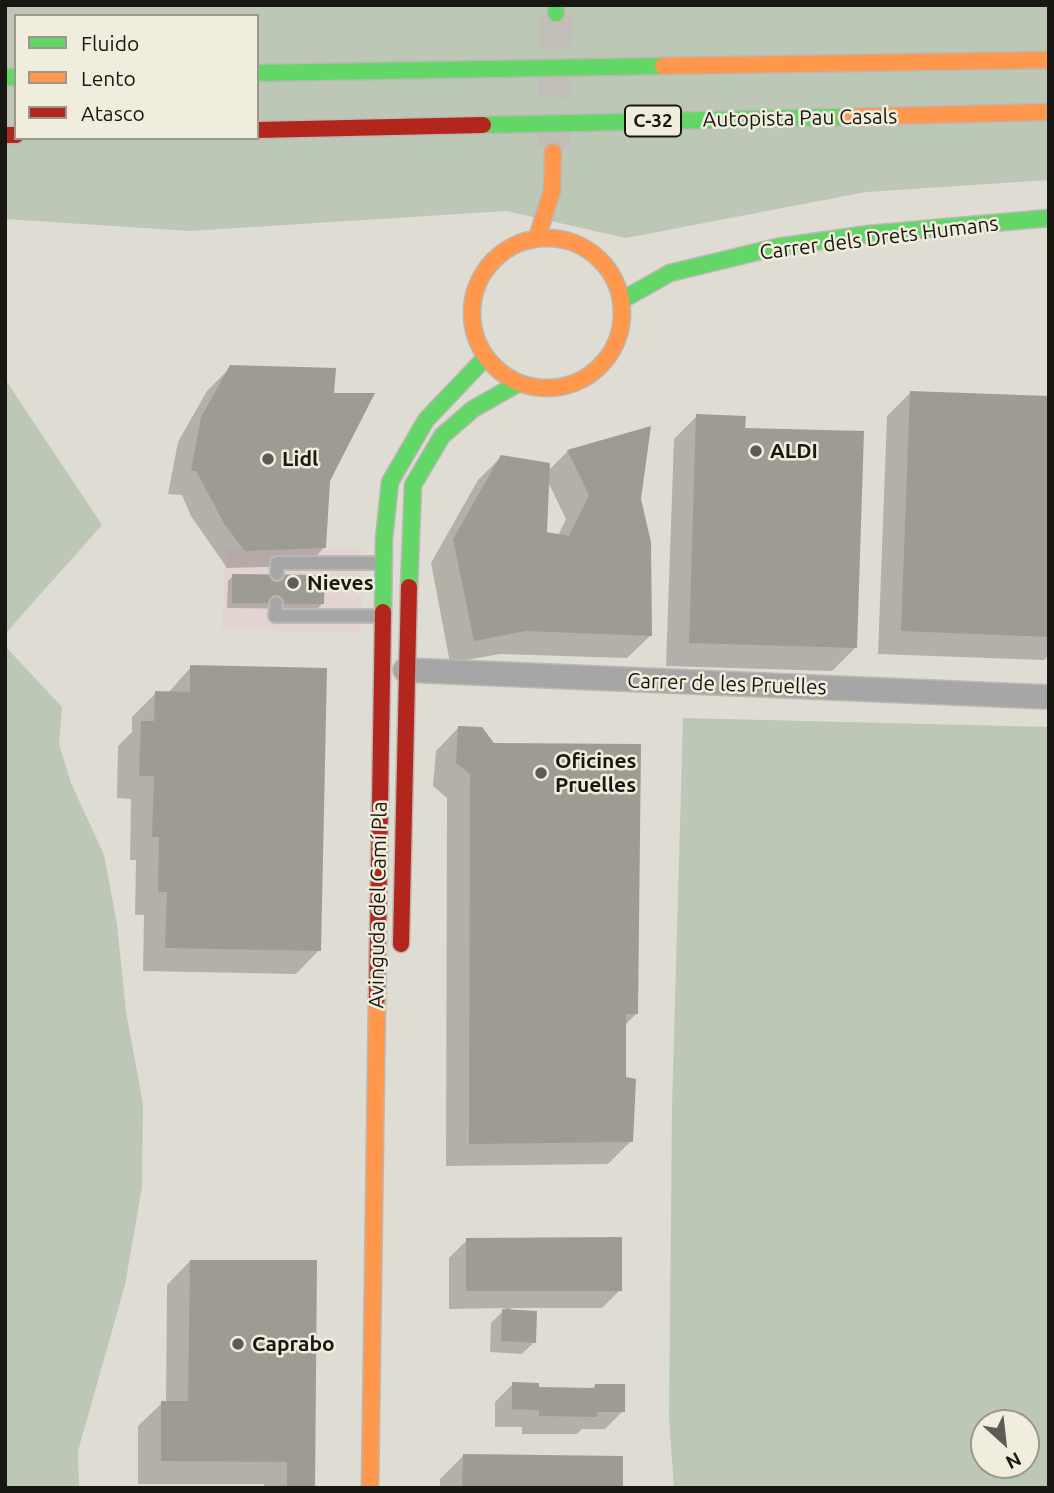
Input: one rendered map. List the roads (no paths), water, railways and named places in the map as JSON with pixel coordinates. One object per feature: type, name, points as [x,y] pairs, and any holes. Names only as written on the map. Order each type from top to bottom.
[{"type":"main road","points":[[259,73],[1049,60]]},
{"type":"main road","name":"Autopista Pau Casals","points":[[259,130],[1049,112]]},
{"type":"main road","points":[[537,239],[552,191],[554,152]]},
{"type":"main road","points":[[552,191],[566,229],[606,265],[622,300],[620,332],[615,346],[596,370],[560,387],[540,388],[519,383],[500,372],[486,358],[473,325],[473,298],[491,263],[510,248],[566,229]]},
{"type":"main road","name":"Carrer dels Drets Humans","points":[[622,300],[670,273],[777,247],[869,234],[1049,218]]},
{"type":"main road","name":"Carrer dels Drets Humans","points":[[606,265],[670,273]]},
{"type":"main road","name":"Avinguda del Camí Pla","points":[[370,1488],[382,616],[390,482],[426,420],[486,358]]},
{"type":"main road","name":"Avinguda del Camí Pla","points":[[400,960],[405,670],[413,485],[442,436],[473,409],[519,383]]},
{"type":"street","name":"Carrer de les Pruelles","points":[[405,670],[1049,697]]},
{"type":"lane","points":[[277,574],[277,563],[384,563]]},
{"type":"lane","points":[[276,603],[275,616],[382,616]]},
{"type":"tunnel","points":[[554,147],[556,13]]},
{"type":"place","name":"ALDI","points":[[756,451]]},
{"type":"place","name":"Lidl","points":[[268,459]]},
{"type":"place","name":"Nieves","points":[[293,583]]},
{"type":"place","name":"Oficines Pruelles","points":[[541,773]]},
{"type":"place","name":"Caprabo","points":[[238,1344]]}]
